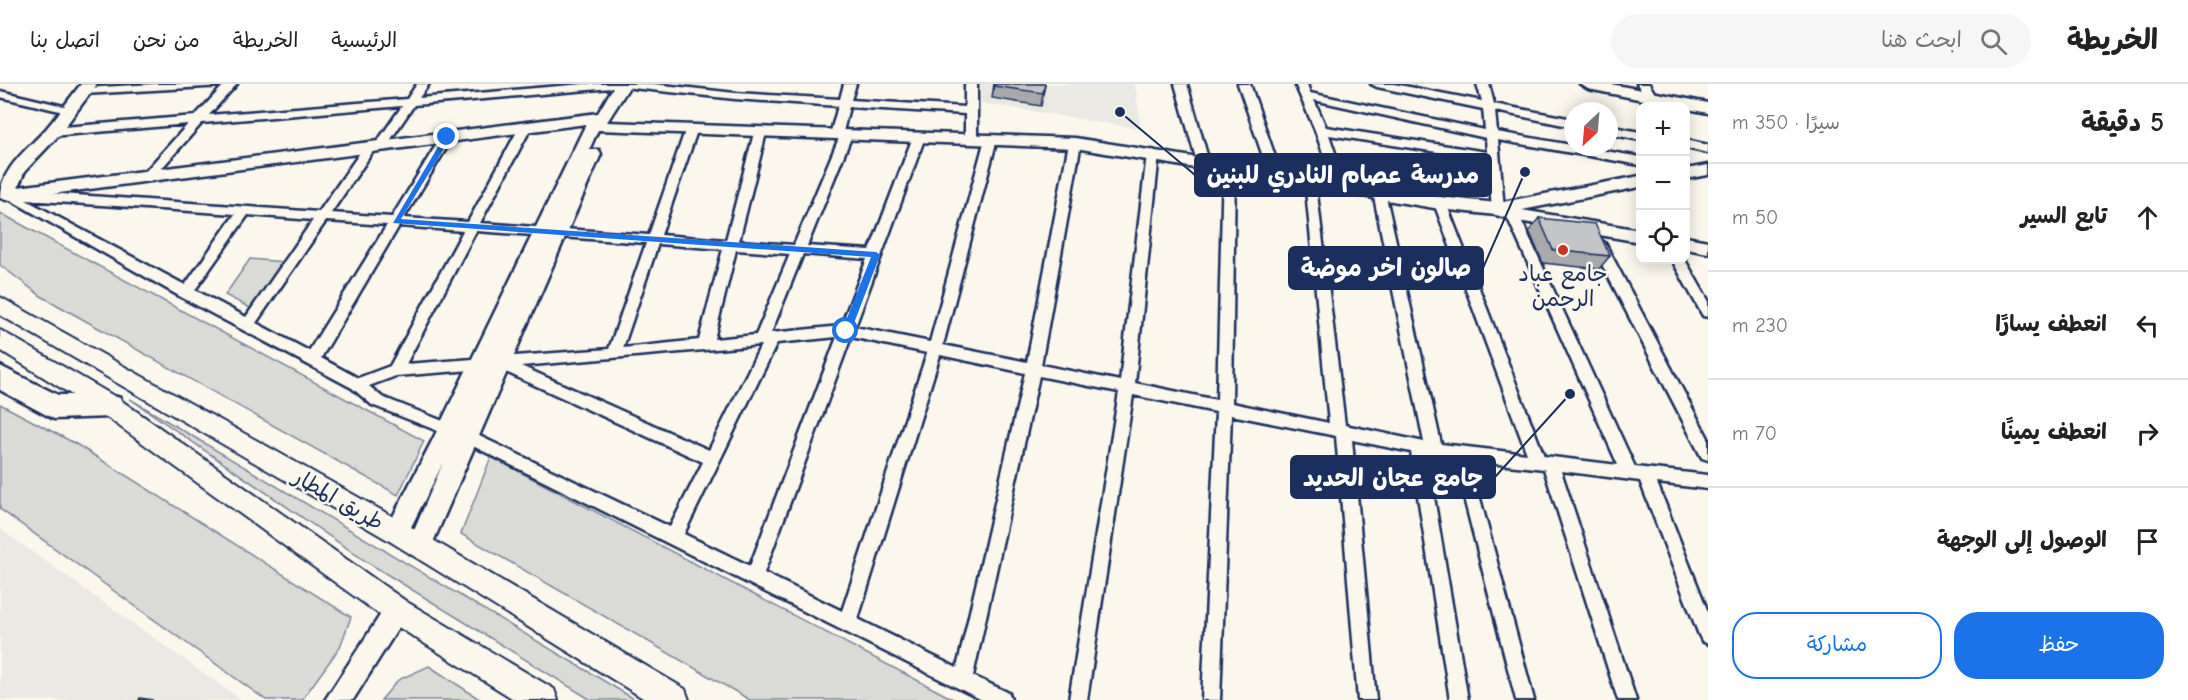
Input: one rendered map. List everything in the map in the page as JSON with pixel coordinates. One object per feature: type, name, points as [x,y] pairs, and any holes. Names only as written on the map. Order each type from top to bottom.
[{"type":"highway","points":[[0,377],[54,407],[110,406]]},
{"type":"main road","name":"طريق المطار","points":[[0,305],[397,532],[674,700]]},
{"type":"main road","points":[[0,339],[110,406],[398,611],[543,700]]},
{"type":"street","points":[[6,194],[18,169],[52,132],[87,87],[219,84]]},
{"type":"street","points":[[148,176],[231,84]]},
{"type":"street","points":[[247,326],[322,216],[423,84]]},
{"type":"street","points":[[52,132],[623,84],[735,96],[971,111]]},
{"type":"street","points":[[419,547],[457,434],[550,232],[623,84]]},
{"type":"street","points":[[735,96],[740,84]]},
{"type":"street","points":[[675,537],[713,459],[766,339],[841,135],[844,103],[849,84]]},
{"type":"street","points":[[971,84],[971,138]]},
{"type":"street","points":[[1181,84],[1203,162]]},
{"type":"street","points":[[1244,84],[1275,174]]},
{"type":"street","points":[[1377,84],[1564,121]]},
{"type":"street","points":[[1483,84],[1489,107],[1491,135],[1505,211],[1638,474],[1708,635]]},
{"type":"street","points":[[1588,84],[1647,90],[1708,108]]},
{"type":"street","points":[[1303,89],[1321,130],[1340,185]]},
{"type":"street","points":[[1303,89],[1491,135],[1636,160]]},
{"type":"street","points":[[0,94],[68,110]]},
{"type":"street","points":[[6,194],[526,126],[603,122],[691,131],[1074,143],[1229,166],[1440,203],[1505,211],[1636,235]]},
{"type":"street","points":[[395,370],[526,126]]},
{"type":"street","points":[[1321,130],[1495,157]]},
{"type":"street","points":[[614,354],[691,131]]},
{"type":"street","points":[[1618,132],[1636,135]]},
{"type":"street","points":[[705,345],[760,133]]},
{"type":"street","points":[[311,361],[447,137]]},
{"type":"street","points":[[754,578],[919,137]]},
{"type":"street","points":[[847,624],[934,349],[991,139]]},
{"type":"street","points":[[963,681],[1033,369],[1074,143]]},
{"type":"street","points":[[1690,145],[1708,148]]},
{"type":"street","points":[[1078,700],[1127,388],[1153,154]]},
{"type":"street","points":[[1211,700],[1224,407],[1229,166]]},
{"type":"street","points":[[1311,180],[1340,431],[1367,700]]},
{"type":"street","points":[[1505,211],[1636,183]]},
{"type":"street","points":[[1379,192],[1426,448],[1459,700]]},
{"type":"street","points":[[6,194],[190,205],[244,211],[876,255]]},
{"type":"street","points":[[6,194],[357,384],[377,400],[457,434],[675,537],[1002,700]]},
{"type":"street","points":[[1440,203],[1544,463],[1627,700]]},
{"type":"street","points":[[186,293],[244,211]]},
{"type":"street","points":[[1589,227],[1708,453]]},
{"type":"street","points":[[1690,244],[1708,247]]},
{"type":"street","points":[[1681,264],[1708,312]]},
{"type":"street","points":[[357,384],[395,370],[614,354],[846,331],[1426,448],[1708,482]]},
{"type":"street","points":[[489,364],[713,459]]},
{"type":"street","points":[[397,532],[457,434]]},
{"type":"street","points":[[1460,453],[1525,700]]},
{"type":"street","points":[[338,700],[398,611]]},
{"type":"shaded area","points":[[981,84],[1135,84],[1141,129],[981,103]]},
{"type":"shaded area","points":[[0,213],[424,441],[398,495],[41,296],[0,265]]},
{"type":"shaded area","points":[[250,259],[283,262],[252,309],[225,295]]},
{"type":"shaded area","points":[[130,399],[636,700],[591,700],[367,562]]},
{"type":"shaded area","points":[[0,404],[76,444],[351,617],[340,647],[302,700],[266,700],[0,509]]},
{"type":"shaded area","points":[[491,457],[955,700],[750,700],[461,534]]},
{"type":"shaded area","points":[[0,529],[173,652],[242,700],[0,700]]},
{"type":"shaded area","points":[[429,666],[481,700],[381,700],[398,680]]},
{"type":"building","points":[[994,84],[1045,84],[1043,93],[994,86]]},
{"type":"building","points":[[1539,218],[1595,224],[1610,256],[1553,250]]},
{"type":"place","name":"مدرسة عصام النادري للبنين","points":[[1120,112]]},
{"type":"place","name":"صالون اخر موضة","points":[[1525,172]]},
{"type":"place","name":"جامع عباد الرحمن","points":[[1563,250]]},
{"type":"place","name":"جامع عجان الحديد","points":[[1570,394]]},
{"type":"route","points":[[447,137],[396,221],[876,255],[846,331]]}]
